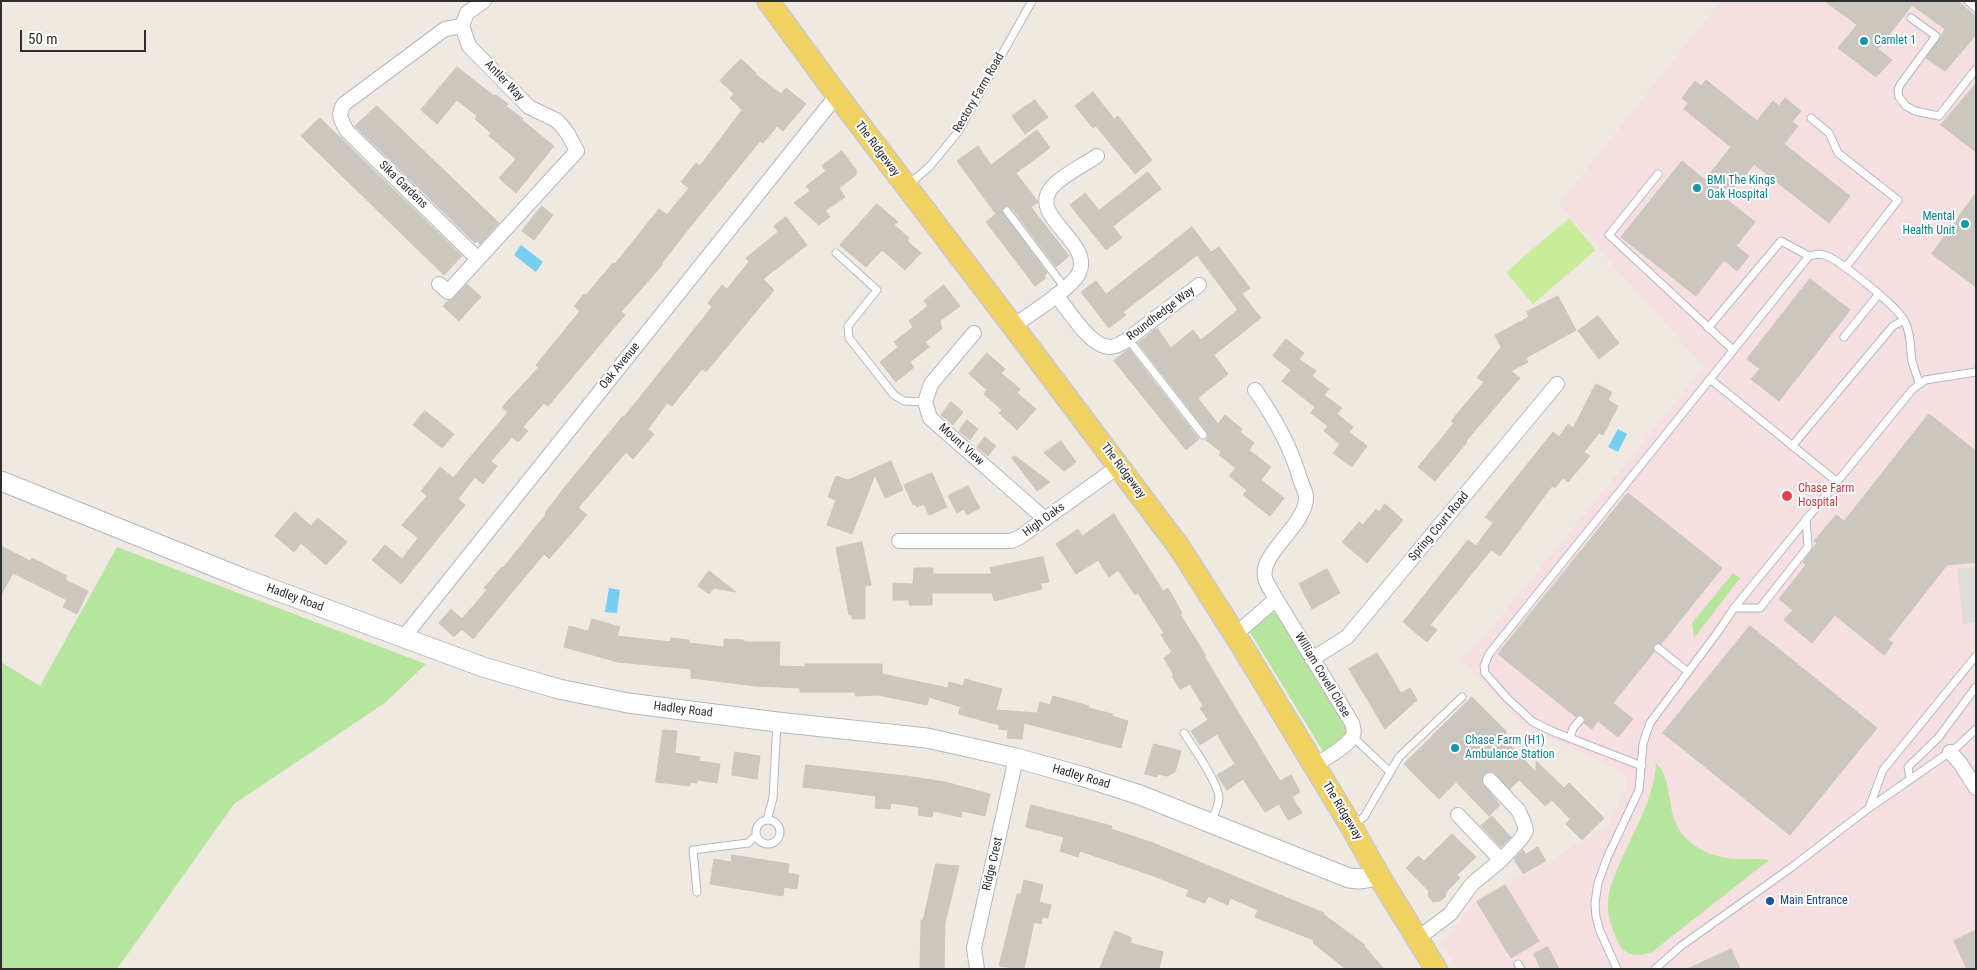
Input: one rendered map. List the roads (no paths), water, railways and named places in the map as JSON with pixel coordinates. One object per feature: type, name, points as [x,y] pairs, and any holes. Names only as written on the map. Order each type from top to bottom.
[{"type":"main road","name":"The Ridgeway","points":[[768,1],[837,95],[912,182],[1013,326],[1179,547],[1352,826],[1379,876],[1436,969]]},
{"type":"street","points":[[462,26],[467,13],[484,1]]},
{"type":"street","name":"Antler Way","points":[[462,26],[469,46],[529,107],[556,120],[568,134],[577,151],[478,259]]},
{"type":"street","name":"Sika Gardens","points":[[462,26],[445,29],[344,104],[340,110],[340,120],[347,131],[478,259]]},
{"type":"street","name":"Oak Avenue","points":[[403,638],[837,95]]},
{"type":"street","points":[[1013,326],[1061,291],[1079,273],[1081,258],[1077,249],[1047,207],[1048,194],[1053,185],[1097,156]]},
{"type":"street","points":[[439,284],[448,292],[478,259]]},
{"type":"street","name":"Roundhedge Way","points":[[1061,291],[1091,338],[1097,343],[1109,347],[1118,346],[1128,340],[1199,285]]},
{"type":"street","points":[[925,402],[931,384],[974,333]]},
{"type":"street","name":"Spring Court Road","points":[[1312,659],[1347,637],[1557,384]]},
{"type":"street","name":"William Covell Close","points":[[1255,390],[1278,426],[1296,465],[1306,497],[1304,510],[1272,555],[1266,567],[1265,578],[1352,723],[1353,737]]},
{"type":"street","name":"Mount View","points":[[925,402],[930,418],[1044,520]]},
{"type":"street","name":"High Oaks","points":[[898,541],[1004,542],[1020,537],[1119,466]]},
{"type":"street","name":"Hadley Road","points":[[1,481],[245,579],[403,638],[483,667],[559,689],[628,703],[926,738],[1016,758],[1140,794],[1349,878],[1358,879],[1379,876]]},
{"type":"street","points":[[1234,633],[1244,627],[1276,599]]},
{"type":"street","points":[[1314,766],[1340,749],[1353,737]]},
{"type":"street","points":[[1950,752],[1960,763],[1976,788]]},
{"type":"street","name":"Ridge Crest","points":[[977,969],[974,948],[1016,758]]},
{"type":"street","points":[[1417,939],[1450,914],[1472,884],[1501,860],[1526,831],[1518,810],[1490,780]]},
{"type":"street","points":[[1458,815],[1501,860]]},
{"type":"lane","name":"Rectory Farm Road","points":[[912,182],[958,132],[1032,1]]},
{"type":"lane","points":[[1968,1],[1976,8]]},
{"type":"lane","points":[[1911,18],[1936,36],[1900,84],[1899,97],[1906,106],[1915,111],[1939,116],[1976,69]]},
{"type":"lane","points":[[1810,118],[1829,133],[1838,154],[1898,200],[1846,267]]},
{"type":"lane","points":[[1658,174],[1609,235],[1733,350]]},
{"type":"lane","points":[[1007,211],[1061,291]]},
{"type":"lane","points":[[1708,328],[1781,241],[1809,256],[1822,254],[1846,267],[1896,309],[1904,320],[1908,331],[1912,362],[1919,383]]},
{"type":"lane","points":[[836,253],[877,290],[848,326],[849,338],[894,396],[904,401],[925,402]]},
{"type":"lane","points":[[1642,766],[1533,722],[1490,680],[1485,673],[1484,666],[1489,654],[1809,256]]},
{"type":"lane","points":[[1844,337],[1878,295]]},
{"type":"lane","points":[[1792,446],[1893,326],[1904,320]]},
{"type":"lane","points":[[1128,340],[1203,435]]},
{"type":"lane","points":[[1617,969],[1600,932],[1596,917],[1598,883],[1607,858],[1639,790],[1643,744],[1650,722],[1734,608],[1836,481],[1919,383],[1933,378],[1976,372]]},
{"type":"lane","points":[[1710,379],[1836,481]]},
{"type":"lane","points":[[1734,608],[1760,608],[1808,547],[1806,519]]},
{"type":"lane","points":[[1658,648],[1688,672]]},
{"type":"lane","points":[[1869,808],[1883,770],[1976,656]]},
{"type":"lane","points":[[1910,780],[1908,767],[1938,738],[1976,687]]},
{"type":"lane","points":[[1352,826],[1364,817],[1399,757],[1462,697]]},
{"type":"lane","points":[[1570,738],[1573,728],[1580,720]]},
{"type":"lane","points":[[697,892],[693,850],[748,843],[756,836],[758,825],[767,820],[773,798],[777,722]]},
{"type":"lane","points":[[1655,969],[1681,946],[1792,867],[1869,808],[1950,752],[1976,729]]},
{"type":"lane","points":[[1184,733],[1208,771],[1218,793],[1219,800],[1211,822]]},
{"type":"lane","points":[[1353,737],[1390,772]]},
{"type":"lane","points":[[756,836],[763,843],[774,842],[778,839],[780,834],[777,823],[767,820]]},
{"type":"water","points":[[521,245],[543,262],[536,272],[514,255]]},
{"type":"water","points":[[1618,429],[1627,434],[1618,452],[1608,447]]},
{"type":"water","points":[[609,588],[620,590],[617,613],[605,612]]},
{"type":"place","name":"Camlet 1","points":[[1864,41]]},
{"type":"place","name":"BMI The Kings Oak Hospital","points":[[1697,188]]},
{"type":"place","name":"Mental Health Unit","points":[[1965,224]]},
{"type":"place","name":"Chase Farm Hospital","points":[[1787,496]]},
{"type":"place","name":"Chase Farm (H1) Ambulance Station","points":[[1455,748]]},
{"type":"place","name":"Main Entrance","points":[[1770,901]]}]
